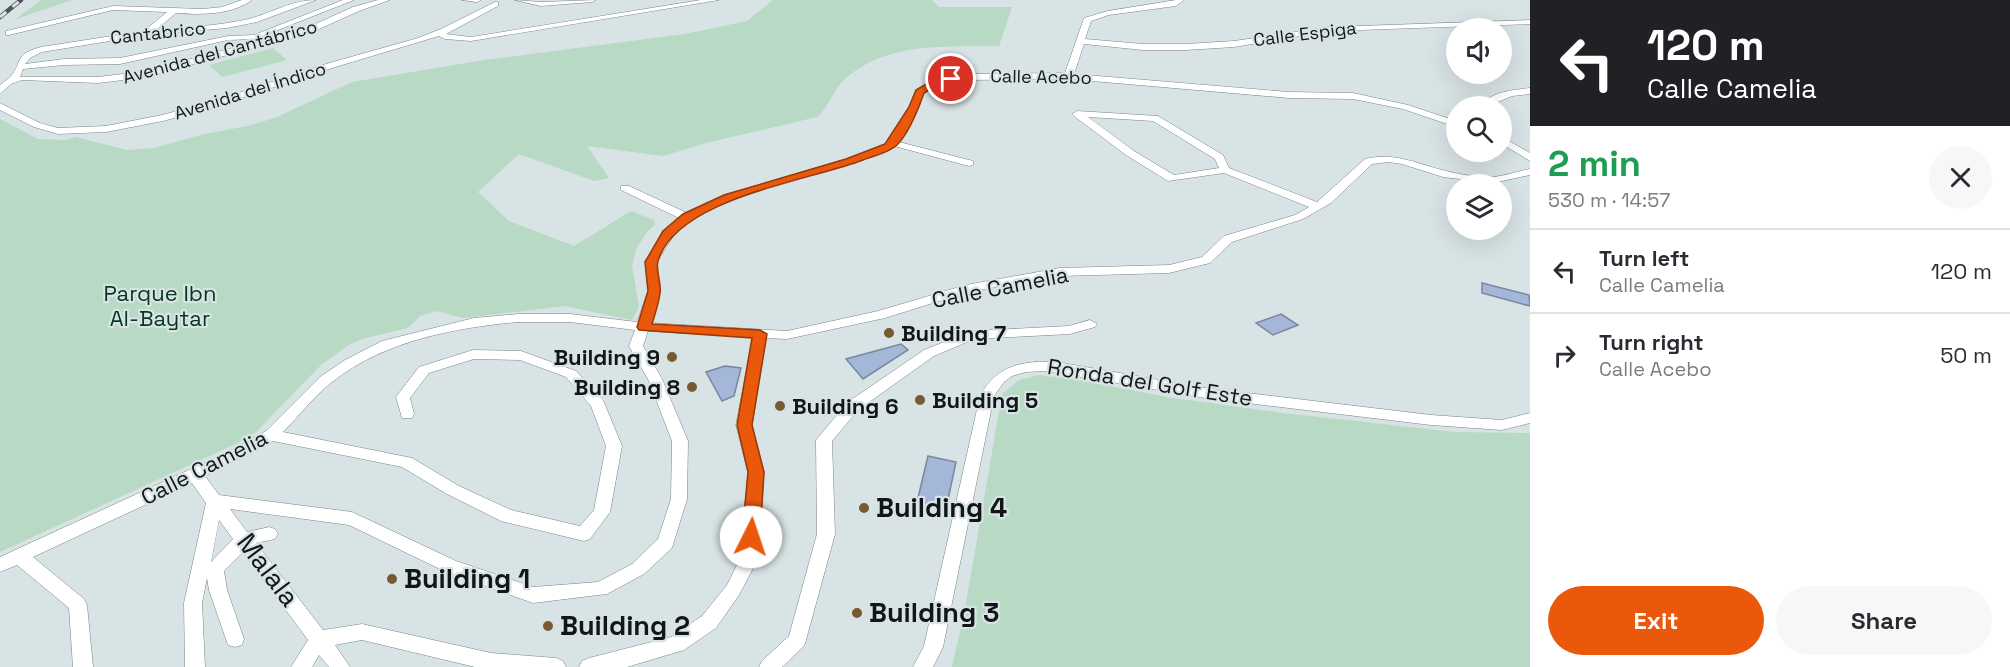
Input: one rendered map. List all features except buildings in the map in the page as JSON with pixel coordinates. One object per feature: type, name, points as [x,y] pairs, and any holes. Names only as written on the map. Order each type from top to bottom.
[{"type":"street","points":[[9,33],[113,8],[208,11],[231,8],[248,0]]},
{"type":"street","name":"Cantabrico","points":[[14,82],[19,62],[26,55],[40,50],[147,33],[227,26],[254,20],[312,0]]},
{"type":"street","points":[[14,82],[64,62],[120,61],[228,38],[255,37],[350,0]]},
{"type":"street","name":"Avenida del Cantábrico","points":[[14,82],[49,79],[117,79],[140,75],[305,32],[356,9],[386,0]]},
{"type":"street","points":[[466,0],[477,0]]},
{"type":"street","points":[[491,2],[567,4],[592,0]]},
{"type":"street","points":[[375,54],[714,0]]},
{"type":"street","points":[[1069,76],[1087,20],[1108,13],[1176,4],[1180,0]]},
{"type":"street","name":"Avenida del Índico","points":[[0,106],[37,124],[58,131],[106,129],[197,109],[328,66],[375,54],[444,31],[491,2]]},
{"type":"street","points":[[147,33],[174,10]]},
{"type":"street","name":"Calle Espiga","points":[[1081,41],[1143,47],[1186,47],[1234,44],[1330,29],[1530,22]]},
{"type":"street","points":[[227,26],[228,38]]},
{"type":"street","points":[[444,31],[442,35],[445,37],[471,39]]},
{"type":"street","name":"Calle Acebo","points":[[893,143],[914,107],[919,92],[936,82],[966,76],[1069,76],[1289,95],[1353,96],[1405,107],[1446,121]]},
{"type":"street","points":[[1503,96],[1530,91]]},
{"type":"street","points":[[1225,170],[1219,157],[1155,118],[1077,114],[1166,177],[1177,180],[1225,170],[1318,206]]},
{"type":"street","points":[[195,667],[193,603],[215,501],[352,519],[450,566],[533,595],[601,589],[638,569],[666,543],[679,499],[680,441],[655,379],[636,346],[654,291],[651,262],[668,234],[687,217],[728,197],[850,161],[893,143],[969,163]]},
{"type":"street","points":[[1512,146],[1530,158]]},
{"type":"street","name":"Calle Camelia","points":[[0,565],[194,474],[271,435],[325,380],[350,363],[387,344],[474,322],[518,318],[570,318],[644,327],[787,335],[880,315],[966,289],[1060,272],[1169,269],[1206,260],[1228,239],[1299,218],[1326,201],[1369,161],[1388,159],[1404,161],[1443,174],[1493,180],[1530,172]]},
{"type":"street","points":[[625,188],[687,217]]},
{"type":"street","points":[[769,667],[797,640],[826,534],[824,440],[853,406],[929,353],[972,335],[1070,330],[1090,324]]},
{"type":"street","points":[[589,667],[638,657],[677,644],[709,622],[733,590],[749,559],[756,472],[744,425],[760,334]]},
{"type":"street","points":[[271,435],[406,462],[453,490],[507,516],[584,534],[602,512],[614,446],[598,404],[571,374],[521,356],[473,354],[424,370],[403,398],[407,414]]},
{"type":"street","name":"Ronda del Golf Este","points":[[923,667],[933,647],[987,396],[993,383],[1005,373],[1029,367],[1047,366],[1205,393],[1431,420],[1493,425],[1530,418]]},
{"type":"street","name":"Malala","points":[[194,474],[340,667]]},
{"type":"street","points":[[235,639],[218,590],[214,569],[244,539],[269,534]]},
{"type":"street","points":[[19,556],[78,605],[83,667]]},
{"type":"street","points":[[301,667],[319,639],[362,632],[491,662],[556,667]]},
{"type":"green space","points":[[41,0],[72,0],[15,19]]},
{"type":"green space","name":"Parque Ibn Al-Baytar","points":[[773,0],[932,0],[939,7],[1012,7],[999,46],[920,48],[882,57],[864,65],[847,77],[817,117],[706,143],[663,156],[587,146],[609,178],[594,181],[519,154],[478,192],[509,221],[574,246],[631,211],[654,220],[655,225],[647,232],[636,249],[632,266],[639,307],[632,320],[564,306],[463,318],[437,311],[420,316],[408,328],[362,339],[347,346],[321,365],[257,431],[240,442],[0,552],[0,119],[38,139],[65,140],[76,137],[127,150],[154,148],[277,117],[352,82],[484,60],[685,34],[747,21]]},
{"type":"green space","points":[[273,48],[287,60],[222,77],[209,65]]},
{"type":"green space","points":[[1039,375],[1173,398],[1283,413],[1454,432],[1530,433],[1530,667],[952,667],[965,609],[1002,394],[1019,380]]},
{"type":"water","points":[[1482,283],[1529,295],[1530,306],[1482,293]]},
{"type":"water","points":[[1281,314],[1298,325],[1273,335],[1256,323]]},
{"type":"water","points":[[901,344],[908,350],[863,379],[846,359]]},
{"type":"water","points":[[725,366],[741,368],[734,396],[722,401],[706,372]]},
{"type":"water","points":[[928,456],[956,462],[946,509],[917,502]]},
{"type":"railway","points":[[0,17],[21,0]]},
{"type":"place","name":"Building 7","points":[[889,333]]},
{"type":"place","name":"Building 9","points":[[672,357]]},
{"type":"place","name":"Building 8","points":[[692,387]]},
{"type":"place","name":"Building 5","points":[[920,400]]},
{"type":"place","name":"Building 6","points":[[780,406]]},
{"type":"place","name":"Building 4","points":[[864,508]]},
{"type":"place","name":"Building 1","points":[[392,579]]},
{"type":"place","name":"Building 3","points":[[857,613]]},
{"type":"place","name":"Building 2","points":[[548,626]]},
{"type":"route","points":[[751,537],[756,472],[744,425],[760,334],[644,327],[654,291],[651,262],[668,234],[687,217],[728,197],[850,161],[889,146],[914,107],[919,92],[936,82],[951,79]]}]
